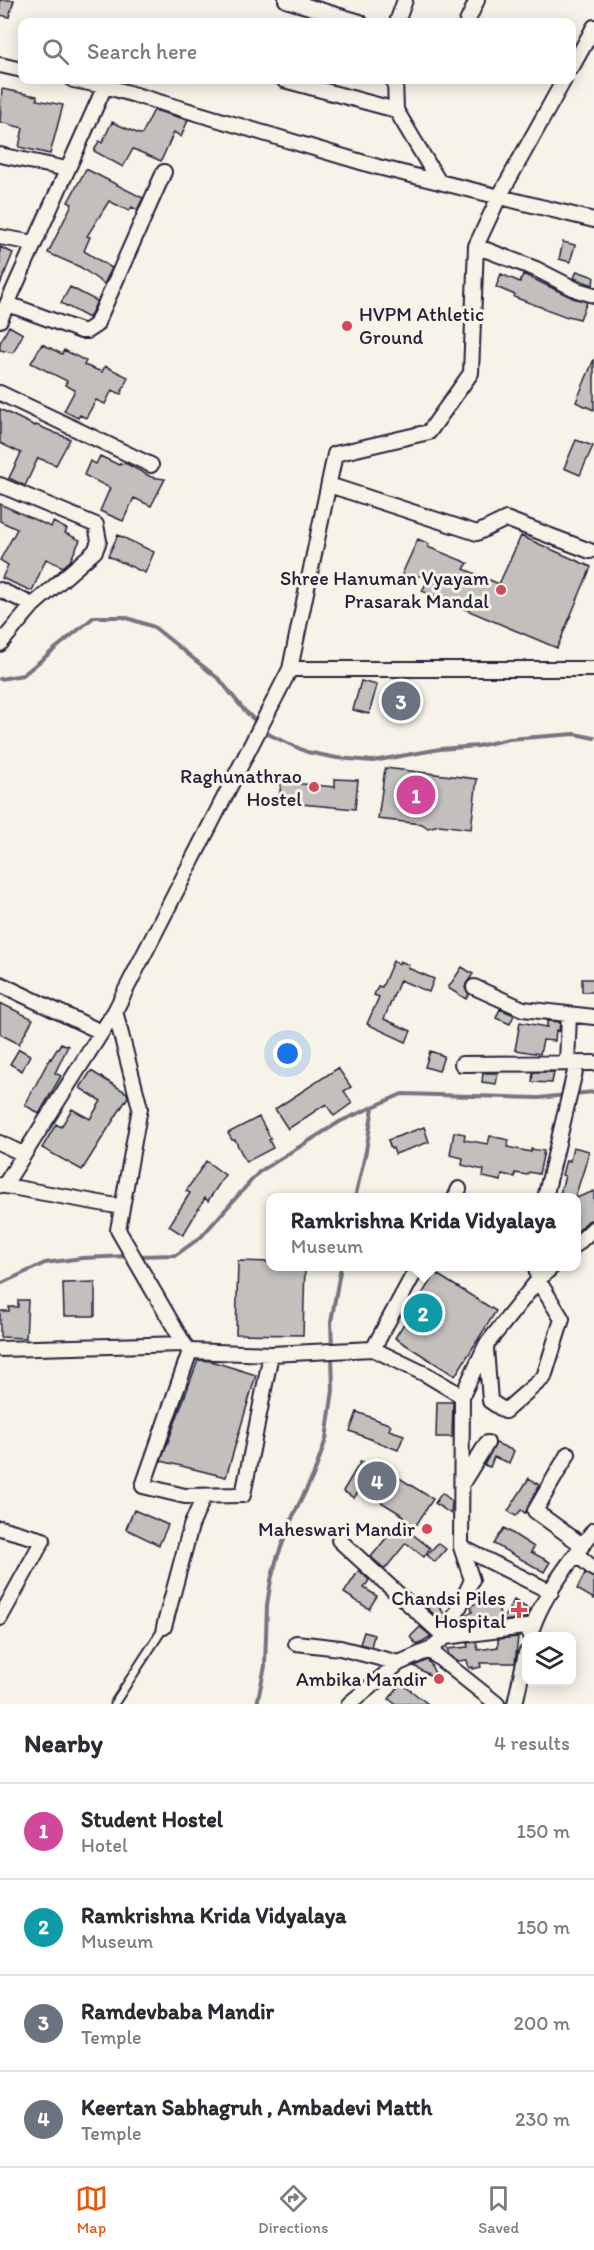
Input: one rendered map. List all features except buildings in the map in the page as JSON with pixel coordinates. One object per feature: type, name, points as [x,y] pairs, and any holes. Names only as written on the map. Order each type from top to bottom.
[{"type":"street","points":[[286,0],[329,6],[352,18]]},
{"type":"street","points":[[398,18],[405,0]]},
{"type":"street","points":[[468,18],[477,0]]},
{"type":"street","points":[[576,60],[594,27]]},
{"type":"street","points":[[0,65],[18,69]]},
{"type":"street","points":[[94,84],[367,164],[594,220]]},
{"type":"street","points":[[299,84],[396,110]]},
{"type":"street","points":[[395,84],[396,110],[439,182]]},
{"type":"street","points":[[122,1207],[2,1185],[115,1011],[290,669],[335,454],[429,432],[471,373],[476,246],[499,197],[562,84]]},
{"type":"street","points":[[0,320],[105,86]]},
{"type":"street","points":[[0,155],[68,169]]},
{"type":"street","points":[[8,304],[81,331],[92,329],[96,325],[164,172]]},
{"type":"street","points":[[0,237],[34,243]]},
{"type":"street","points":[[476,246],[594,295]]},
{"type":"street","points":[[0,393],[151,465]]},
{"type":"street","points":[[0,485],[96,525],[99,533],[95,551],[33,605],[0,644]]},
{"type":"street","points":[[329,485],[477,533],[506,519],[590,551]]},
{"type":"street","points":[[0,590],[33,605]]},
{"type":"street","points":[[290,669],[594,669]]},
{"type":"street","points":[[0,984],[101,1032]]},
{"type":"street","points":[[474,987],[523,1010],[594,1017]]},
{"type":"street","points":[[115,1011],[140,1107],[118,1230],[187,1347],[143,1486],[185,1496],[243,1495],[271,1354]]},
{"type":"street","points":[[546,1193],[568,1104],[573,1067],[569,1015]]},
{"type":"street","points":[[462,1064],[573,1067],[594,1063]]},
{"type":"street","points":[[0,1143],[23,1154]]},
{"type":"street","points":[[581,1240],[594,1228]]},
{"type":"street","points":[[373,1349],[415,1271]]},
{"type":"street","points":[[349,1704],[399,1662],[429,1650],[445,1637],[472,1580],[461,1548],[462,1396],[486,1345],[537,1274],[562,1319],[544,1377],[506,1411],[490,1401],[486,1345]]},
{"type":"street","points":[[0,1349],[187,1347],[271,1354],[373,1349],[428,1375],[462,1396]]},
{"type":"street","points":[[462,1484],[487,1443]]},
{"type":"street","points":[[568,1454],[535,1511],[579,1550],[594,1569]]},
{"type":"street","points":[[164,1627],[191,1526],[204,1496]]},
{"type":"street","points":[[0,1528],[43,1540],[0,1618]]},
{"type":"street","points":[[339,1540],[445,1637],[531,1631],[551,1592],[594,1530]]},
{"type":"street","points":[[461,1548],[551,1592]]},
{"type":"street","points":[[296,1643],[339,1648],[399,1662]]},
{"type":"street","points":[[429,1650],[497,1704]]},
{"type":"street","points":[[515,1704],[522,1672]]},
{"type":"lane","points":[[114,1704],[164,1627]]},
{"type":"waterway","points":[[0,679],[23,675],[94,617],[124,617],[154,627],[220,680],[244,710],[270,735],[307,752],[337,758],[373,761],[440,749],[478,746],[509,739],[575,734],[594,738]]},
{"type":"waterway","points":[[573,1094],[594,1092]]},
{"type":"waterway","points":[[136,1256],[176,1255],[201,1237],[259,1172],[341,1121],[402,1094],[539,1098],[566,1095]]},
{"type":"waterway","points":[[356,1193],[373,1107]]},
{"type":"waterway","points":[[0,1284],[45,1263],[82,1258],[129,1256]]},
{"type":"waterway","points":[[332,1347],[331,1322],[340,1271]]},
{"type":"waterway","points":[[257,1704],[265,1666],[267,1605],[271,1580],[293,1516],[314,1474],[326,1439],[333,1390],[332,1354]]},
{"type":"place","name":"HVPM Athletic Ground","points":[[347,326]]},
{"type":"place","name":"Shree Hanuman Vyayam Prasarak Mandal","points":[[501,590]]},
{"type":"place","name":"Ramdevbaba Mandir","points":[[401,701]]},
{"type":"place","name":"Raghunathrao Hostel","points":[[314,787]]},
{"type":"place","name":"Student Hostel","points":[[416,795]]},
{"type":"place","name":"Ramkrishna Krida Vidyalaya","points":[[423,1313]]},
{"type":"place","name":"Keertan Sabhagruh , Ambadevi Matth","points":[[377,1481]]},
{"type":"place","name":"Maheswari Mandir","points":[[427,1529]]},
{"type":"place","name":"Chandsi Piles Hospital","points":[[519,1610]]},
{"type":"place","name":"Ambika Mandir","points":[[439,1679]]}]
